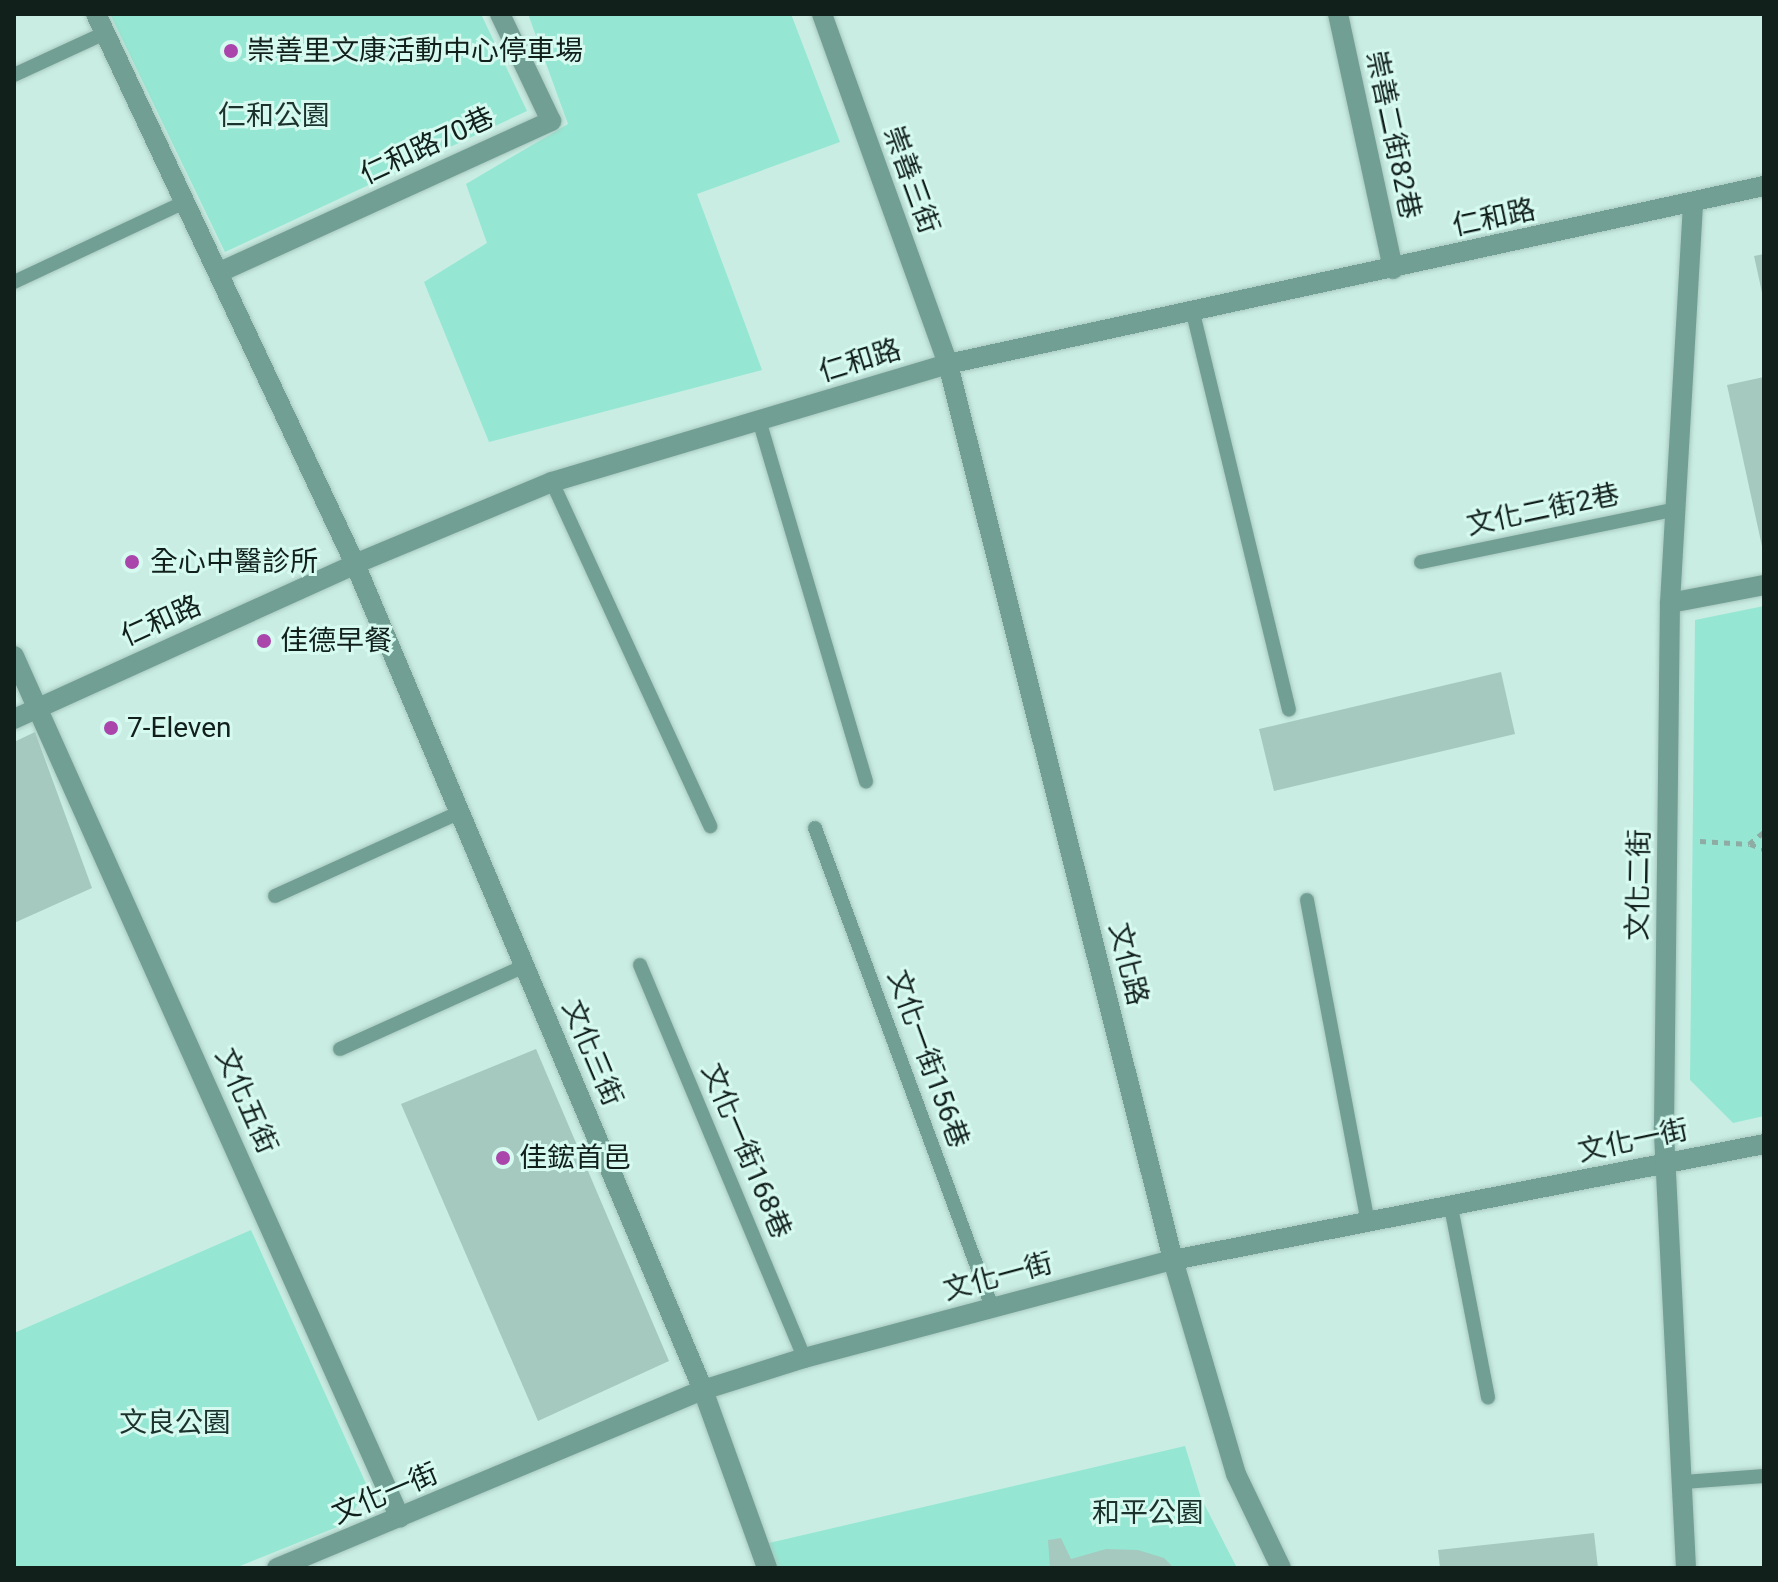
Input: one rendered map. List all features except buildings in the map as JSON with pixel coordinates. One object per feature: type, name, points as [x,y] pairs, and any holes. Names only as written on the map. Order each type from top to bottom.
[{"type":"street","points":[[96,14],[187,201],[355,564]]},
{"type":"street","name":"仁和路70巷","points":[[220,272],[551,121],[500,14]]},
{"type":"street","name":"崇善三街","points":[[822,14],[948,364]]},
{"type":"street","name":"崇善二街82巷","points":[[1338,14],[1393,269]]},
{"type":"street","name":"仁和路","points":[[14,719],[355,564],[552,482],[948,364],[1764,186]]},
{"type":"street","name":"文化二街","points":[[1686,1568],[1684,1482],[1665,1163],[1670,603],[1693,202]]},
{"type":"street","name":"文化路","points":[[948,364],[1173,1260],[1236,1474],[1281,1568]]},
{"type":"street","name":"文化三街","points":[[355,564],[703,1390],[767,1568]]},
{"type":"street","points":[[1670,603],[1764,585]]},
{"type":"street","name":"文化五街","points":[[14,656],[40,707],[400,1518]]},
{"type":"street","name":"文化一街","points":[[277,1568],[703,1390],[804,1358],[1173,1260],[1764,1144]]},
{"type":"lane","points":[[14,75],[105,33]]},
{"type":"lane","points":[[14,282],[187,201]]},
{"type":"lane","points":[[1193,313],[1289,710]]},
{"type":"lane","points":[[759,420],[866,781]]},
{"type":"lane","points":[[552,482],[710,826]]},
{"type":"lane","name":"文化二街2巷","points":[[1421,562],[1676,509]]},
{"type":"lane","points":[[275,896],[458,813]]},
{"type":"lane","name":"文化一街156巷","points":[[815,828],[992,1307]]},
{"type":"lane","points":[[1307,900],[1368,1224]]},
{"type":"lane","name":"文化一街168巷","points":[[640,965],[804,1358]]},
{"type":"lane","points":[[340,1049],[525,966]]},
{"type":"lane","points":[[1451,1207],[1488,1397]]},
{"type":"lane","points":[[1684,1482],[1764,1476]]},
{"type":"path","points":[[1749,844],[1764,832]]},
{"type":"path","points":[[1700,841],[1749,844],[1764,849]]},
{"type":"green space","name":"仁和公園","points":[[110,14],[481,14],[527,111],[225,252]]},
{"type":"green space","points":[[528,14],[791,14],[840,142],[697,194],[762,370],[489,442],[424,282],[487,243],[466,184],[568,124]]},
{"type":"green space","points":[[1764,606],[1764,1116],[1733,1123],[1690,1080],[1695,620]]},
{"type":"green space","name":"文良公園","points":[[251,1230],[367,1486],[347,1523],[235,1568],[14,1568],[14,1333]]},
{"type":"green space","name":"和平公園","points":[[1185,1446],[1201,1498],[1237,1568],[773,1568],[769,1543]]},
{"type":"place","name":"崇善里文康活動中心停車場","points":[[231,51]]},
{"type":"place","name":"全心中醫診所","points":[[132,562]]},
{"type":"place","name":"佳德早餐","points":[[264,641]]},
{"type":"place","name":"7-Eleven","points":[[111,728]]},
{"type":"place","name":"佳鋐首邑","points":[[503,1158]]}]
